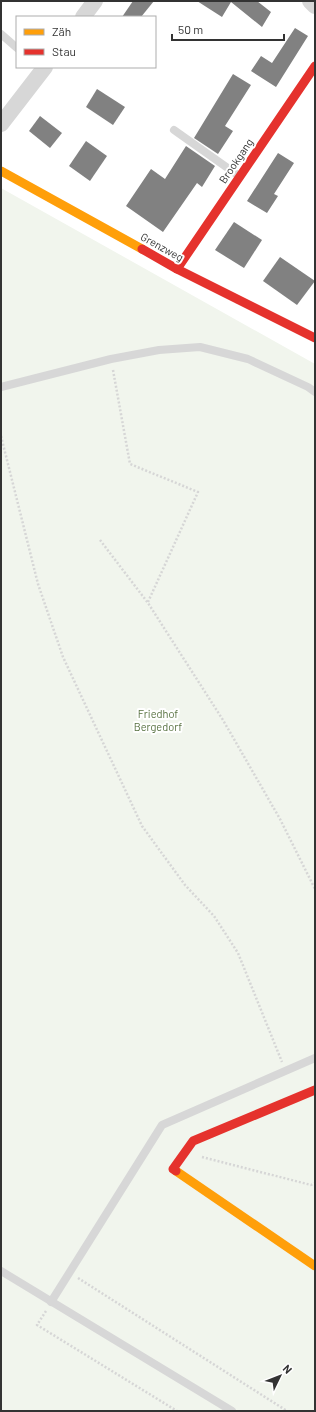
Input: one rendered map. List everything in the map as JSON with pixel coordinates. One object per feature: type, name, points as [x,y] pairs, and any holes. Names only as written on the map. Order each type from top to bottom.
[{"type":"street","points":[[84,16],[95,1]]},
{"type":"street","points":[[310,1],[315,6]]},
{"type":"street","name":"Brookgang","points":[[177,269],[315,66]]},
{"type":"street","points":[[1,124],[42,68]]},
{"type":"street","name":"Grenzweg","points":[[1,172],[177,269],[315,338]]},
{"type":"street","points":[[315,1090],[193,1140],[173,1169],[315,1266]]},
{"type":"lane","points":[[1,34],[16,47]]},
{"type":"lane","points":[[174,130],[240,176]]},
{"type":"lane","points":[[1,387],[111,359],[159,350],[200,347],[248,359],[308,387],[315,392]]},
{"type":"lane","points":[[51,1302],[162,1125],[315,1058]]},
{"type":"lane","points":[[1,1271],[232,1411]]},
{"type":"path","points":[[111,359],[130,464],[198,492],[148,603]]},
{"type":"path","points":[[1,436],[38,584],[63,657],[142,826],[185,885],[214,916],[238,953],[286,1071]]},
{"type":"path","points":[[100,540],[148,603],[223,720],[280,819],[315,889]]},
{"type":"path","points":[[184,1152],[311,1185],[315,1183]]},
{"type":"path","points":[[69,1272],[287,1411]]},
{"type":"path","points":[[51,1302],[37,1325],[177,1411]]},
{"type":"green space","name":"Friedhof Bergedorf","points":[[1,188],[315,364],[315,1411],[1,1411]]},
{"type":"building","points":[[133,1],[154,1],[142,16],[123,16]]},
{"type":"building","points":[[197,1],[257,1],[271,12],[262,27],[231,2],[222,17]]},
{"type":"building","points":[[295,28],[308,36],[276,87],[251,71],[261,56],[272,63]]},
{"type":"building","points":[[233,74],[251,85],[225,126],[233,131],[218,154],[194,138]]},
{"type":"building","points":[[97,89],[125,107],[113,125],[86,107]]},
{"type":"building","points":[[40,116],[62,133],[50,148],[29,131]]},
{"type":"building","points":[[86,141],[107,156],[90,181],[69,166]]},
{"type":"building","points":[[186,146],[215,166],[202,187],[197,183],[163,232],[126,206],[151,169],[165,179]]},
{"type":"building","points":[[278,153],[294,163],[274,194],[278,196],[267,213],[247,201]]},
{"type":"building","points":[[234,222],[262,240],[244,268],[215,250]]},
{"type":"building","points":[[280,257],[315,281],[297,305],[263,281]]},
{"type":"traffic: slow","points":[[1,171],[142,249]]},
{"type":"traffic: slow","points":[[176,1171],[315,1266]]},
{"type":"traffic: jam","points":[[177,269],[315,66]]},
{"type":"traffic: jam","points":[[142,249],[177,269],[315,338]]},
{"type":"traffic: jam","points":[[176,1171],[173,1169],[193,1141],[315,1090]]}]
